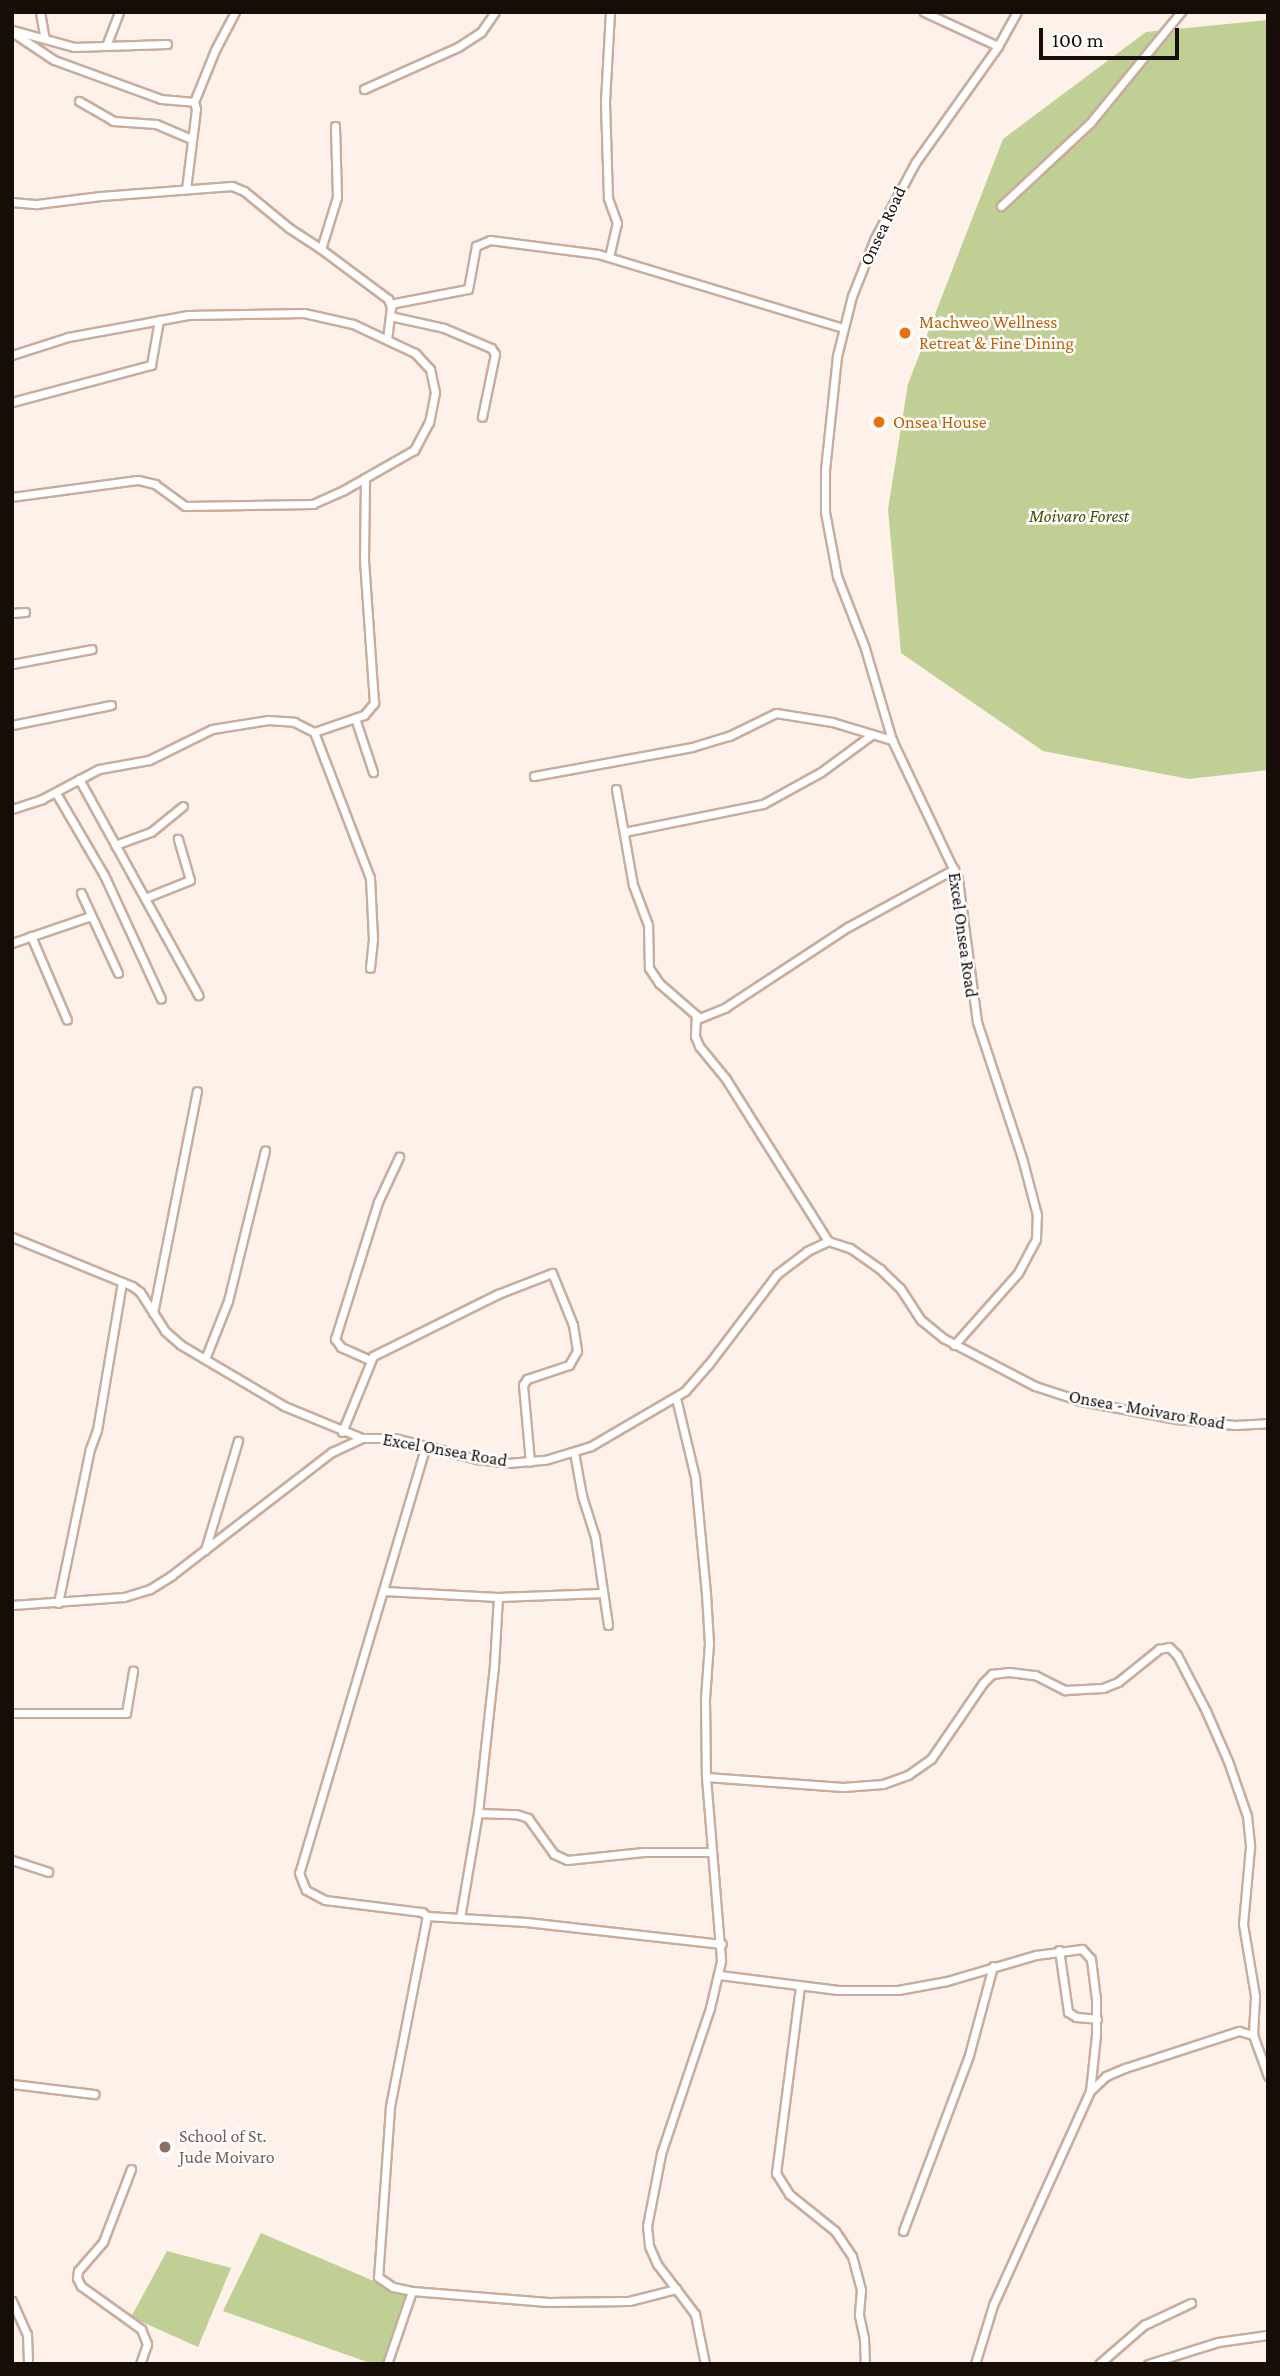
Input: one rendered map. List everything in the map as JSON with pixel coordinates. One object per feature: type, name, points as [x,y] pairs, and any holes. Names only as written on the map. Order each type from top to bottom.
[{"type":"street","points":[[40,12],[45,39]]},
{"type":"street","points":[[106,46],[119,12]]},
{"type":"street","points":[[186,188],[196,108],[194,102],[215,50],[235,12]]},
{"type":"street","points":[[364,89],[458,47],[481,32],[495,12]]},
{"type":"street","points":[[609,257],[617,223],[608,198],[606,93],[610,12]]},
{"type":"street","points":[[924,12],[998,46]]},
{"type":"street","name":"Onsea Road","points":[[825,470],[832,385],[844,328],[875,238],[900,189],[935,134],[998,46],[1017,12]]},
{"type":"street","points":[[1001,206],[1090,123],[1181,12]]},
{"type":"street","points":[[12,31],[74,47],[167,44]]},
{"type":"street","points":[[12,31],[54,60],[161,99],[194,102]]},
{"type":"street","points":[[79,102],[113,121],[156,124],[192,139]]},
{"type":"street","points":[[321,249],[337,197],[335,125]]},
{"type":"street","points":[[12,202],[37,204],[186,188],[237,188],[381,291],[390,304],[387,338]]},
{"type":"street","points":[[390,304],[467,289],[471,280],[474,250],[482,241],[583,251],[609,257],[844,328]]},
{"type":"street","points":[[12,355],[68,337],[188,315],[304,313],[339,320],[387,338],[415,353],[430,369],[434,384],[433,403],[425,432],[414,450],[328,499],[298,507],[185,506],[155,484],[137,480],[12,496]]},
{"type":"street","points":[[390,316],[444,328],[492,348],[495,354],[482,417]]},
{"type":"street","points":[[12,402],[151,365],[159,320]]},
{"type":"street","name":"Excel Onsea Road","points":[[825,470],[825,512],[831,553],[846,602],[865,648],[892,740],[954,869],[961,895],[968,976],[977,1022],[1030,1185],[1038,1224],[1033,1247],[1018,1273],[954,1345]]},
{"type":"street","points":[[314,732],[369,712],[374,703],[364,561],[365,478]]},
{"type":"street","points":[[12,613],[25,612]]},
{"type":"street","points":[[12,664],[92,649]]},
{"type":"street","points":[[12,725],[111,705]]},
{"type":"street","points":[[534,776],[701,745],[776,713],[832,722],[870,736],[892,740]]},
{"type":"street","points":[[355,718],[373,772]]},
{"type":"street","points":[[12,808],[56,793],[99,769],[149,760],[222,726],[280,719],[295,722],[314,732],[355,831],[370,878],[373,939],[370,968]]},
{"type":"street","points":[[624,832],[707,818],[763,804],[821,772],[870,736]]},
{"type":"street","points":[[79,779],[198,995]]},
{"type":"street","points":[[616,789],[633,885],[648,925],[649,968],[659,983],[697,1019]]},
{"type":"street","points":[[56,793],[104,876],[161,999]]},
{"type":"street","points":[[115,845],[151,832],[183,806]]},
{"type":"street","points":[[145,898],[190,880],[178,839]]},
{"type":"street","points":[[697,1019],[726,1007],[848,927],[954,869]]},
{"type":"street","points":[[81,893],[118,973]]},
{"type":"street","points":[[12,943],[91,916]]},
{"type":"street","points":[[31,936],[67,1020]]},
{"type":"street","points":[[697,1019],[695,1037],[699,1046],[732,1088],[828,1241]]},
{"type":"street","points":[[153,1313],[197,1091]]},
{"type":"street","points":[[205,1359],[228,1301],[265,1150]]},
{"type":"street","points":[[370,1360],[341,1347],[335,1339],[378,1202],[399,1157]]},
{"type":"street","points":[[12,1237],[140,1292],[173,1338],[284,1406],[362,1438]]},
{"type":"street","name":"Excel Onsea Road","points":[[12,1605],[58,1603],[140,1593],[166,1579],[332,1452],[362,1438],[381,1437],[426,1445],[496,1462],[530,1462],[574,1452],[676,1398],[696,1380],[777,1274],[807,1251],[828,1241]]},
{"type":"street","name":"Onsea - Moivaro Road","points":[[828,1241],[850,1248],[880,1269],[900,1288],[921,1320],[954,1345],[1035,1386],[1081,1401],[1216,1424],[1268,1423]]},
{"type":"street","points":[[342,1432],[370,1360],[498,1294],[552,1273],[573,1325],[577,1350],[569,1365],[527,1380],[523,1385],[530,1462]]},
{"type":"street","points":[[58,1603],[90,1449],[97,1430],[122,1282]]},
{"type":"street","points":[[676,1398],[695,1477],[706,1594],[709,1643],[705,1699],[706,1777],[710,1852],[722,1944],[719,1975],[661,2154],[648,2213],[647,2237],[653,2256],[695,2314],[705,2364]]},
{"type":"street","points":[[205,1550],[238,1441]]},
{"type":"street","points":[[426,1445],[301,1864],[299,1880],[306,1890],[325,1900],[422,1912],[427,1916],[555,1925],[722,1944]]},
{"type":"street","points":[[574,1452],[582,1496],[595,1537],[608,1625]]},
{"type":"street","points":[[384,1591],[498,1597],[603,1593]]},
{"type":"street","points":[[460,1918],[478,1813],[494,1666],[498,1597]]},
{"type":"street","points":[[706,1777],[832,1787],[883,1784],[908,1774],[931,1759],[982,1683],[992,1674],[1009,1672],[1034,1675],[1065,1690],[1103,1688],[1118,1682],[1159,1649],[1169,1647],[1177,1656],[1206,1711],[1228,1761],[1247,1816],[1250,1847],[1242,1924],[1255,1996],[1253,2035],[1268,2076]]},
{"type":"street","points":[[12,1713],[126,1713],[132,1671]]},
{"type":"street","points":[[478,1813],[516,1814],[528,1818],[554,1854],[567,1860],[644,1852],[710,1852]]},
{"type":"street","points":[[12,1860],[48,1872]]},
{"type":"street","points":[[427,1916],[390,2107],[377,2270],[383,2283],[412,2291],[580,2302],[629,2301],[676,2289]]},
{"type":"street","points":[[719,1975],[871,1992],[947,1981],[993,1966],[1059,1950],[1077,1948],[1089,1954],[1094,1974],[1097,2019],[1090,2091],[993,2305],[975,2364]]},
{"type":"street","points":[[1059,1950],[1068,2012],[1076,2017],[1097,2019]]},
{"type":"street","points":[[903,2231],[969,2056],[993,1966]]},
{"type":"street","points":[[800,1986],[776,2173],[783,2188],[835,2231],[852,2256],[860,2290],[859,2315],[864,2337],[865,2364]]},
{"type":"street","points":[[1090,2091],[1116,2071],[1230,2034],[1244,2031],[1253,2035]]},
{"type":"street","points":[[12,2084],[94,2094]]},
{"type":"street","points":[[131,2169],[103,2242],[78,2271],[77,2278],[81,2286],[141,2329],[147,2344],[140,2364]]},
{"type":"street","points":[[387,2364],[412,2291]]},
{"type":"street","points":[[12,2301],[27,2334],[28,2364]]},
{"type":"street","points":[[1100,2364],[1144,2325],[1191,2303]]},
{"type":"street","points":[[1148,2364],[1218,2342],[1268,2335]]},
{"type":"green space","name":"Moivaro Forest","points":[[1268,20],[1268,770],[1189,779],[1043,751],[901,653],[888,509],[908,384],[1003,139],[1146,32]]},
{"type":"green space","points":[[261,2233],[409,2296],[389,2364],[373,2364],[223,2311]]},
{"type":"green space","points":[[167,2251],[231,2268],[198,2347],[131,2317]]},
{"type":"place","name":"Machweo Wellness Retreat & Fine Dining","points":[[905,333]]},
{"type":"place","name":"Onsea House","points":[[879,422]]},
{"type":"place","name":"School of St. Jude Moivaro","points":[[165,2147]]}]
